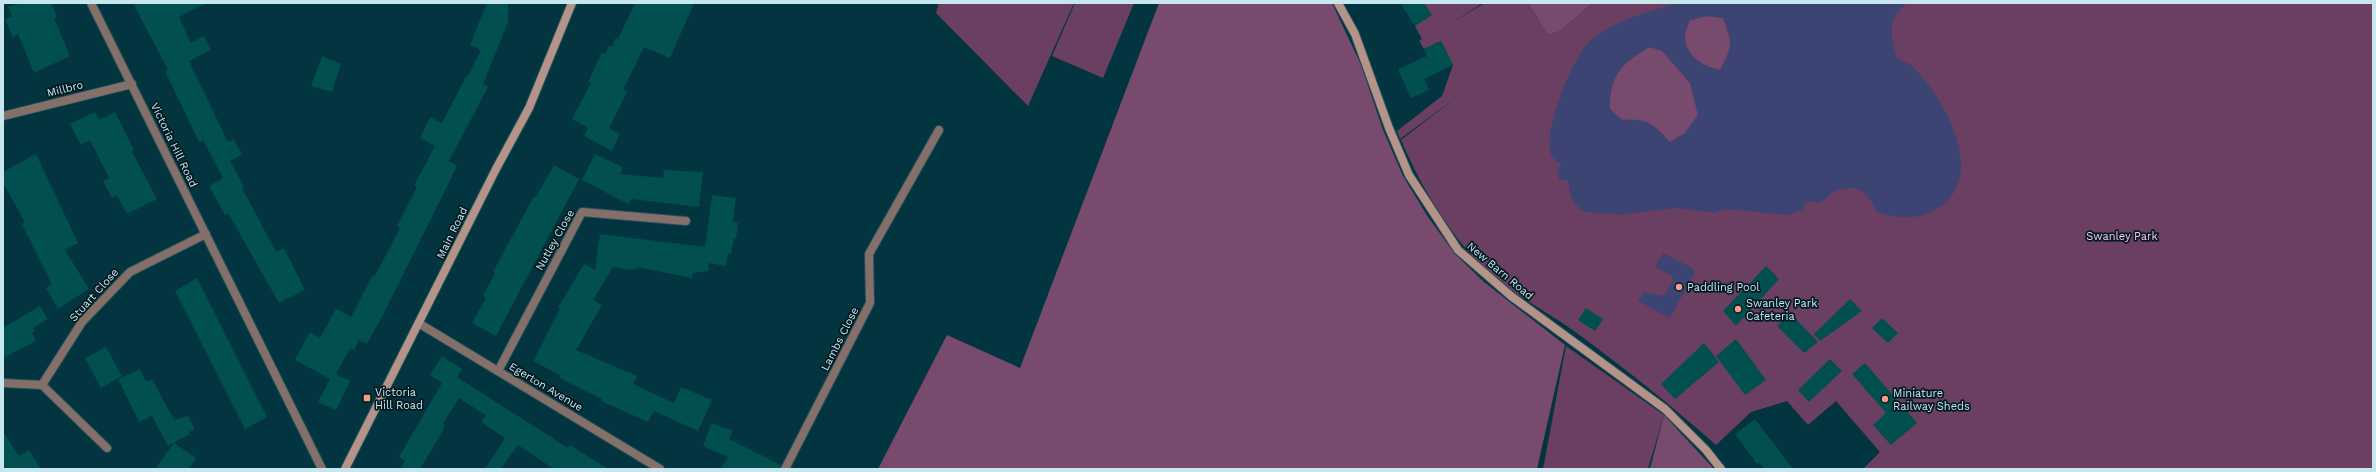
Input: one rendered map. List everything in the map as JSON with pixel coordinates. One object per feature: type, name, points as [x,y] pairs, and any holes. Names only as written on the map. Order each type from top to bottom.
[{"type":"street","name":"Victoria Hill Road","points":[[91,3],[322,469]]},
{"type":"street","name":"Main Road","points":[[346,469],[420,324],[496,169],[529,108],[572,3]]},
{"type":"street","name":"New Barn Road","points":[[1338,3],[1355,34],[1389,128],[1409,175],[1458,250],[1511,296],[1665,409],[1706,450],[1721,469]]},
{"type":"street","name":"Millbro","points":[[3,116],[132,84]]},
{"type":"street","name":"Lambs Close","points":[[785,469],[870,303],[869,254],[939,130]]},
{"type":"street","name":"Nutley Close","points":[[498,371],[582,212],[686,222]]},
{"type":"street","name":"Stuart Close","points":[[42,385],[82,322],[130,272],[206,234]]},
{"type":"street","name":"Egerton Avenue","points":[[420,324],[656,468]]},
{"type":"street","points":[[3,383],[42,385],[107,448]]},
{"type":"green space","points":[[939,3],[1074,3],[1028,106],[936,13]]},
{"type":"green space","points":[[1075,3],[1134,3],[1103,78],[1052,56]]},
{"type":"green space","name":"Swanley Park","points":[[1424,3],[1483,3],[1451,23],[1485,3],[1528,3],[1548,35],[1560,31],[1593,3],[2373,3],[2373,469],[1863,469],[1880,452],[1836,401],[1808,425],[1787,401],[1751,412],[1716,445],[1611,358],[1564,324],[1509,289],[1489,273],[1462,244],[1438,211],[1418,176],[1401,140],[1457,97],[1400,139],[1397,131],[1442,96],[1453,65],[1441,41],[1424,49],[1419,41],[1422,39],[1415,26]]},
{"type":"green space","points":[[1566,346],[1664,415],[1648,469],[1543,469]]},
{"type":"shaded area","points":[[1159,3],[1332,3],[1361,65],[1383,130],[1403,176],[1428,217],[1455,254],[1484,282],[1565,345],[1537,469],[878,469],[947,335],[1020,368]]},
{"type":"shaded area","points":[[1528,3],[1593,3],[1560,31],[1548,35]]},
{"type":"shaded area","points":[[1707,16],[1723,18],[1730,40],[1729,50],[1720,70],[1697,60],[1689,51],[1685,39],[1690,20]]},
{"type":"shaded area","points":[[1649,47],[1662,51],[1690,83],[1698,115],[1685,133],[1670,142],[1650,124],[1638,120],[1622,120],[1610,109],[1612,87],[1619,72],[1631,59]]},
{"type":"shaded area","points":[[1664,415],[1714,469],[1650,469]]},
{"type":"water","points":[[1678,3],[1906,3],[1893,20],[1893,42],[1897,58],[1913,67],[1926,81],[1938,99],[1949,119],[1957,140],[1961,161],[1959,180],[1950,198],[1933,211],[1919,216],[1905,218],[1877,212],[1870,200],[1862,191],[1851,188],[1834,192],[1820,202],[1805,202],[1803,210],[1788,215],[1725,209],[1715,213],[1677,208],[1616,215],[1588,212],[1578,207],[1573,201],[1569,185],[1566,180],[1560,180],[1557,173],[1561,164],[1552,156],[1550,143],[1551,128],[1555,111],[1576,60],[1584,47],[1592,39],[1611,27],[1633,17]],"holes":[[[1707,16],[1723,18],[1729,34],[1729,50],[1720,70],[1697,60],[1689,51],[1685,39],[1690,20]],[[1650,47],[1662,51],[1690,83],[1698,115],[1685,133],[1670,142],[1659,131],[1645,121],[1622,120],[1610,109],[1612,87],[1619,71],[1632,59]]]},
{"type":"water","name":"Paddling Pool","points":[[1663,253],[1692,268],[1695,272],[1670,318],[1638,301],[1644,292],[1664,296],[1673,281],[1672,276],[1655,267]]},
{"type":"building","points":[[19,3],[51,3],[57,17],[54,18],[70,56],[34,73],[18,34],[13,37],[5,19],[12,16],[8,7]]},
{"type":"building","points":[[133,3],[206,3],[179,17],[191,43],[204,36],[211,50],[189,61],[228,142],[234,139],[242,155],[230,161],[244,187],[242,188],[276,252],[284,248],[305,290],[279,303],[228,213],[225,215],[209,186],[223,178],[203,140],[199,142],[165,71],[168,70]]},
{"type":"building","points":[[487,3],[508,3],[508,22],[483,84],[488,87],[449,161],[457,166],[383,315],[367,344],[359,340],[354,350],[350,348],[336,374],[350,381],[336,410],[318,402],[330,379],[295,360],[310,332],[320,338],[336,309],[351,317],[373,275],[375,276],[400,228],[397,226],[417,187],[414,186],[435,146],[420,138],[430,117],[442,123],[481,50],[470,45]]},
{"type":"building","points":[[635,3],[694,3],[670,58],[644,47],[623,90],[627,92],[609,128],[620,134],[612,151],[584,136],[588,128],[572,119],[591,83],[588,82],[602,52],[605,54],[609,45],[612,47],[616,37],[618,39]]},
{"type":"building","points":[[1400,3],[1424,3],[1432,15],[1415,26]]},
{"type":"building","points":[[1441,41],[1453,65],[1424,79],[1429,90],[1411,98],[1398,69],[1427,56],[1424,49]]},
{"type":"building","points":[[322,56],[341,64],[332,92],[311,86]]},
{"type":"building","points":[[95,112],[99,120],[115,112],[134,150],[132,152],[157,199],[127,214],[117,195],[112,198],[103,181],[109,178],[90,140],[81,145],[70,124]]},
{"type":"building","points":[[36,154],[78,243],[65,250],[89,289],[58,309],[46,288],[52,285],[22,224],[25,222],[3,183],[3,172]]},
{"type":"building","points":[[595,154],[623,167],[620,174],[663,178],[664,170],[703,172],[699,207],[631,199],[628,204],[582,180]]},
{"type":"building","points":[[554,165],[579,179],[496,336],[472,323],[486,298],[483,296],[495,273],[493,272],[534,196],[536,197]]},
{"type":"building","points":[[712,195],[736,198],[733,222],[738,223],[736,239],[734,238],[731,254],[728,253],[726,266],[708,263],[709,271],[693,273],[692,278],[637,267],[637,269],[630,270],[613,267],[593,300],[602,305],[576,350],[637,376],[633,384],[674,403],[681,387],[712,400],[698,431],[654,411],[648,422],[601,401],[602,399],[559,378],[560,375],[533,361],[560,309],[558,308],[584,264],[595,270],[600,234],[705,247]]},
{"type":"building","points":[[1766,266],[1779,279],[1736,326],[1723,311]]},
{"type":"building","points":[[197,278],[267,417],[245,429],[175,291]]},
{"type":"building","points":[[1850,299],[1862,311],[1820,341],[1814,334]]},
{"type":"building","points":[[40,306],[48,319],[33,328],[35,331],[32,332],[36,341],[3,358],[3,328]]},
{"type":"building","points":[[1586,308],[1603,319],[1595,331],[1578,320]]},
{"type":"building","points":[[1790,313],[1818,342],[1804,353],[1777,326]]},
{"type":"building","points":[[1882,318],[1898,333],[1888,343],[1872,328]]},
{"type":"building","points":[[1736,339],[1766,380],[1745,395],[1716,356]]},
{"type":"building","points":[[1704,343],[1719,362],[1675,399],[1661,384]]},
{"type":"building","points":[[106,347],[122,376],[101,388],[85,358]]},
{"type":"building","points":[[442,356],[462,369],[457,377],[568,448],[570,445],[608,469],[554,469],[518,445],[501,469],[485,469],[505,438],[481,422],[486,415],[459,398],[443,424],[445,425],[441,434],[420,469],[401,469],[405,461],[399,457],[442,383],[430,375]]},
{"type":"building","points":[[1830,359],[1842,371],[1809,402],[1798,390]]},
{"type":"building","name":"Miniature Railway Sheds","points":[[1865,363],[1917,423],[1891,445],[1873,425],[1886,413],[1852,374]]},
{"type":"building","points":[[140,369],[146,382],[152,379],[174,420],[188,416],[195,429],[189,432],[190,434],[168,446],[152,416],[139,422],[118,379]]},
{"type":"building","points":[[1755,419],[1793,469],[1764,469],[1759,462],[1757,464],[1735,434]]},
{"type":"building","points":[[712,423],[733,431],[729,439],[781,465],[780,469],[721,469],[728,457],[703,446]]},
{"type":"building","points":[[3,432],[19,456],[29,450],[41,469],[3,469]]},
{"type":"building","points":[[174,443],[196,458],[189,469],[155,469]]},
{"type":"place","name":"Paddling Pool","points":[[1679,287]]},
{"type":"place","name":"Swanley Park Cafeteria","points":[[1738,309]]},
{"type":"place","name":"Victoria Hill Road","points":[[367,398]]},
{"type":"place","name":"Miniature Railway Sheds","points":[[1885,399]]}]
